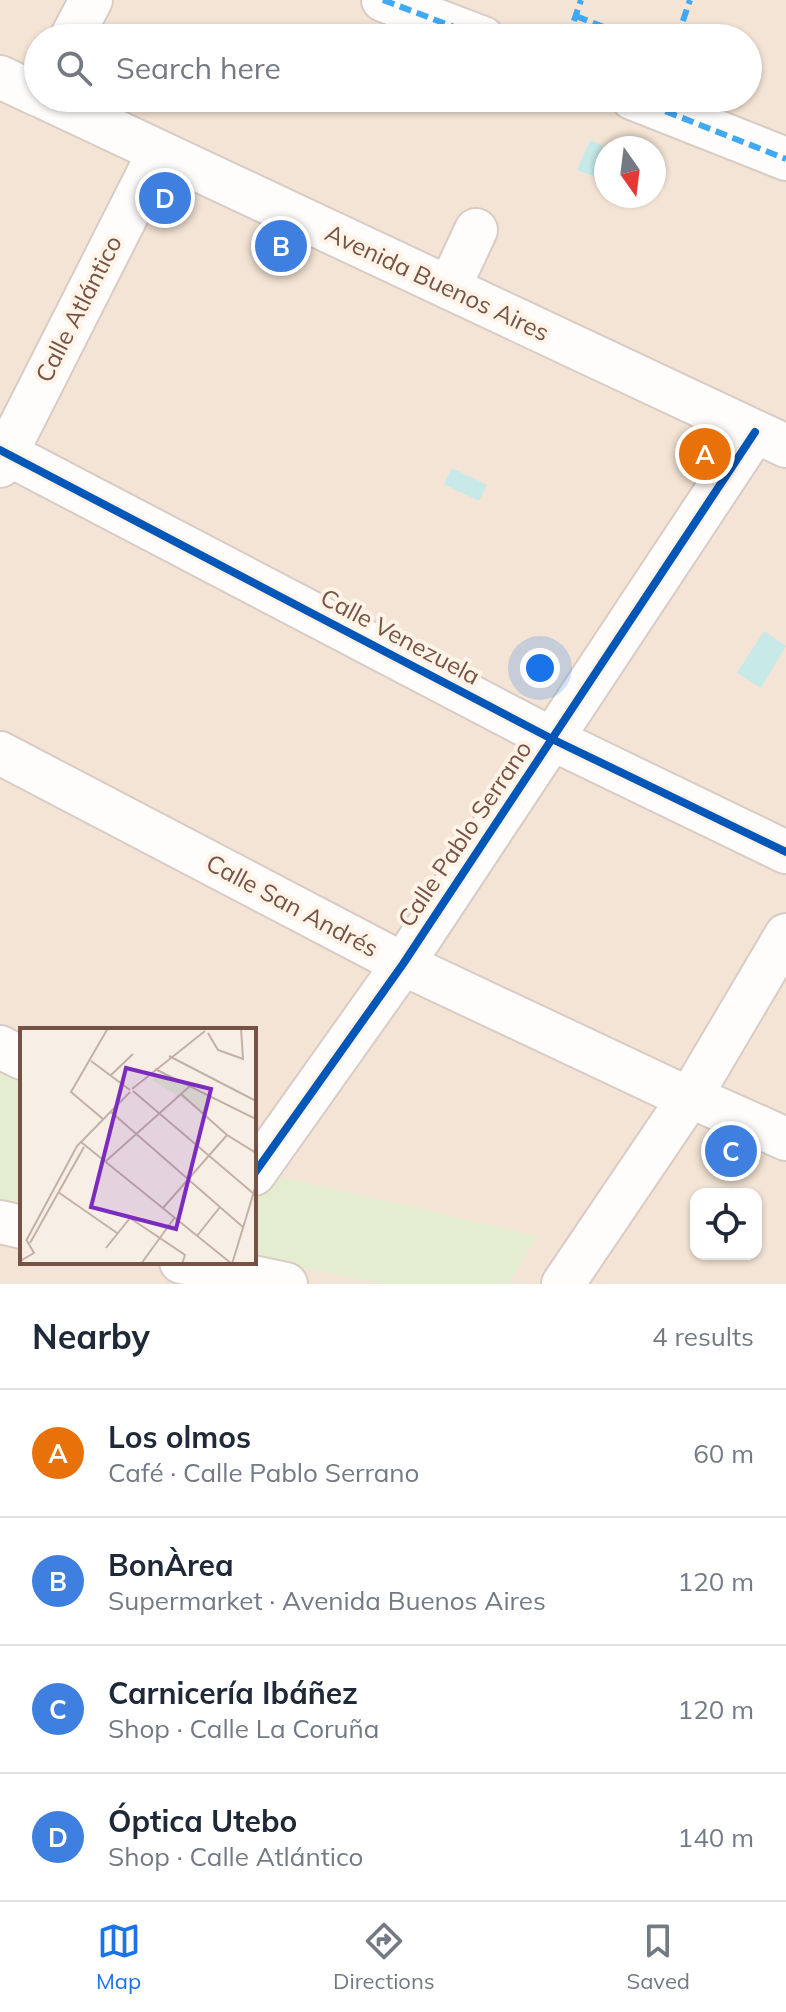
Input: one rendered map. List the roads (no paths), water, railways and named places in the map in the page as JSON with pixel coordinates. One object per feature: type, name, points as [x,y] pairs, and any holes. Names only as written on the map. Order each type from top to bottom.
[{"type":"street","points":[[78,24],[91,0]]},
{"type":"street","points":[[383,0],[446,24]]},
{"type":"street","points":[[0,77],[24,88]]},
{"type":"street","name":"Avenida Buenos Aires","points":[[75,112],[770,439]]},
{"type":"street","points":[[667,112],[786,159]]},
{"type":"street","name":"Calle Atlántico","points":[[2,457],[159,152]]},
{"type":"street","points":[[449,288],[476,230]]},
{"type":"street","name":"Calle Pablo Serrano","points":[[256,1171],[403,964],[552,739],[770,439]]},
{"type":"street","name":"Calle Venezuela","points":[[2,457],[552,739],[786,852]]},
{"type":"street","name":"Calle San Andrés","points":[[0,753],[403,964],[786,1139]]},
{"type":"street","points":[[563,1284],[690,1096],[786,935]]},
{"type":"street","points":[[0,1047],[20,1057]]},
{"type":"street","points":[[0,1222],[20,1227]]},
{"type":"street","points":[[195,1264],[286,1284]]},
{"type":"water","points":[[590,140],[594,142],[594,176],[577,170]]},
{"type":"water","points":[[452,468],[487,485],[479,501],[444,484]]},
{"type":"water","points":[[764,631],[786,646],[761,688],[737,673]]},
{"type":"place","name":"Óptica Utebo","points":[[165,198]]},
{"type":"place","name":"BonÀrea","points":[[281,246]]},
{"type":"place","name":"Los olmos","points":[[705,454]]},
{"type":"place","name":"Carnicería Ibáñez","points":[[731,1151]]}]
